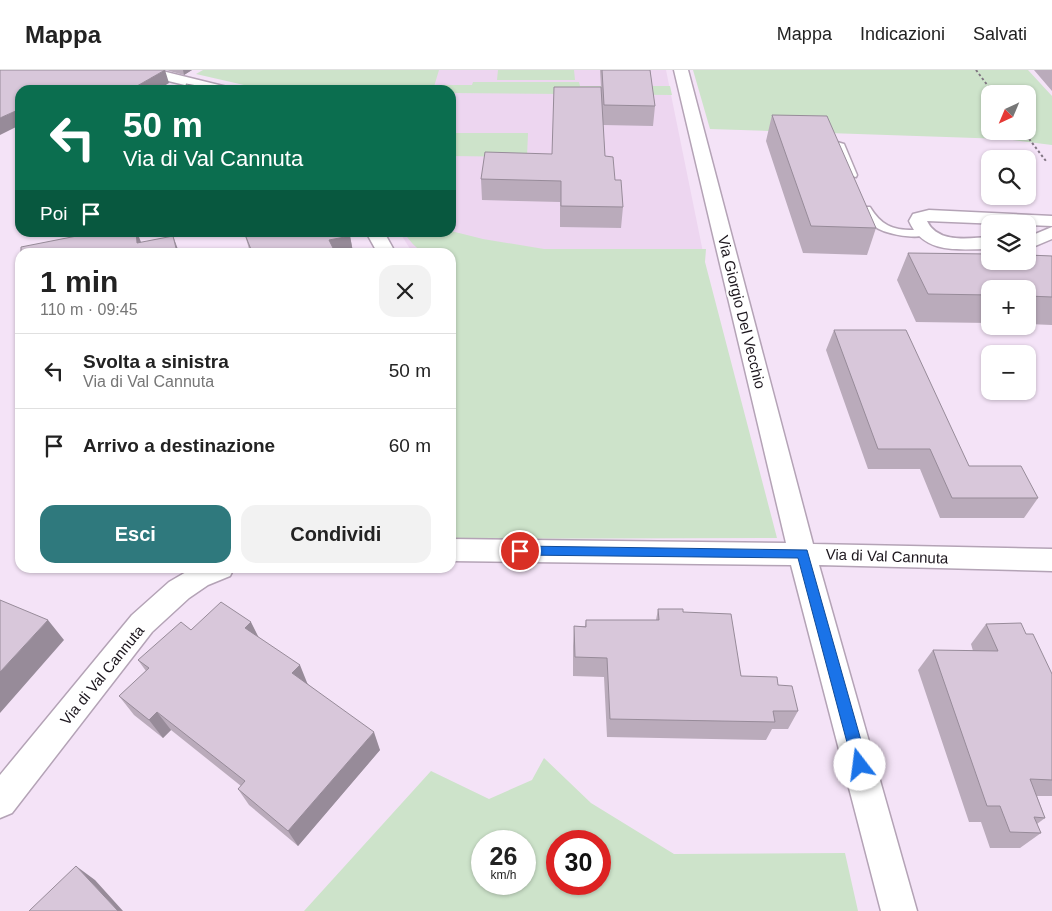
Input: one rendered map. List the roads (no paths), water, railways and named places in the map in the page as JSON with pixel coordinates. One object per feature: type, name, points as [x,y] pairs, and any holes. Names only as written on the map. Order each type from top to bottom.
[{"type":"street","points":[[141,70],[202,85]]},
{"type":"street","name":"Via Giorgio Del Vecchio","points":[[681,70],[802,554],[900,911]]},
{"type":"street","points":[[981,243],[938,241],[924,233],[918,221],[920,218],[929,215],[1052,221]]},
{"type":"street","points":[[1036,240],[1052,232]]},
{"type":"street","points":[[378,237],[384,248]]},
{"type":"street","name":"Via di Val Cannuta","points":[[456,550],[802,554],[1052,560]]},
{"type":"street","name":"Via di Val Cannuta","points":[[0,801],[140,628],[180,589],[207,573]]},
{"type":"lane","points":[[840,144],[872,220],[881,228],[896,232],[924,233]]}]
